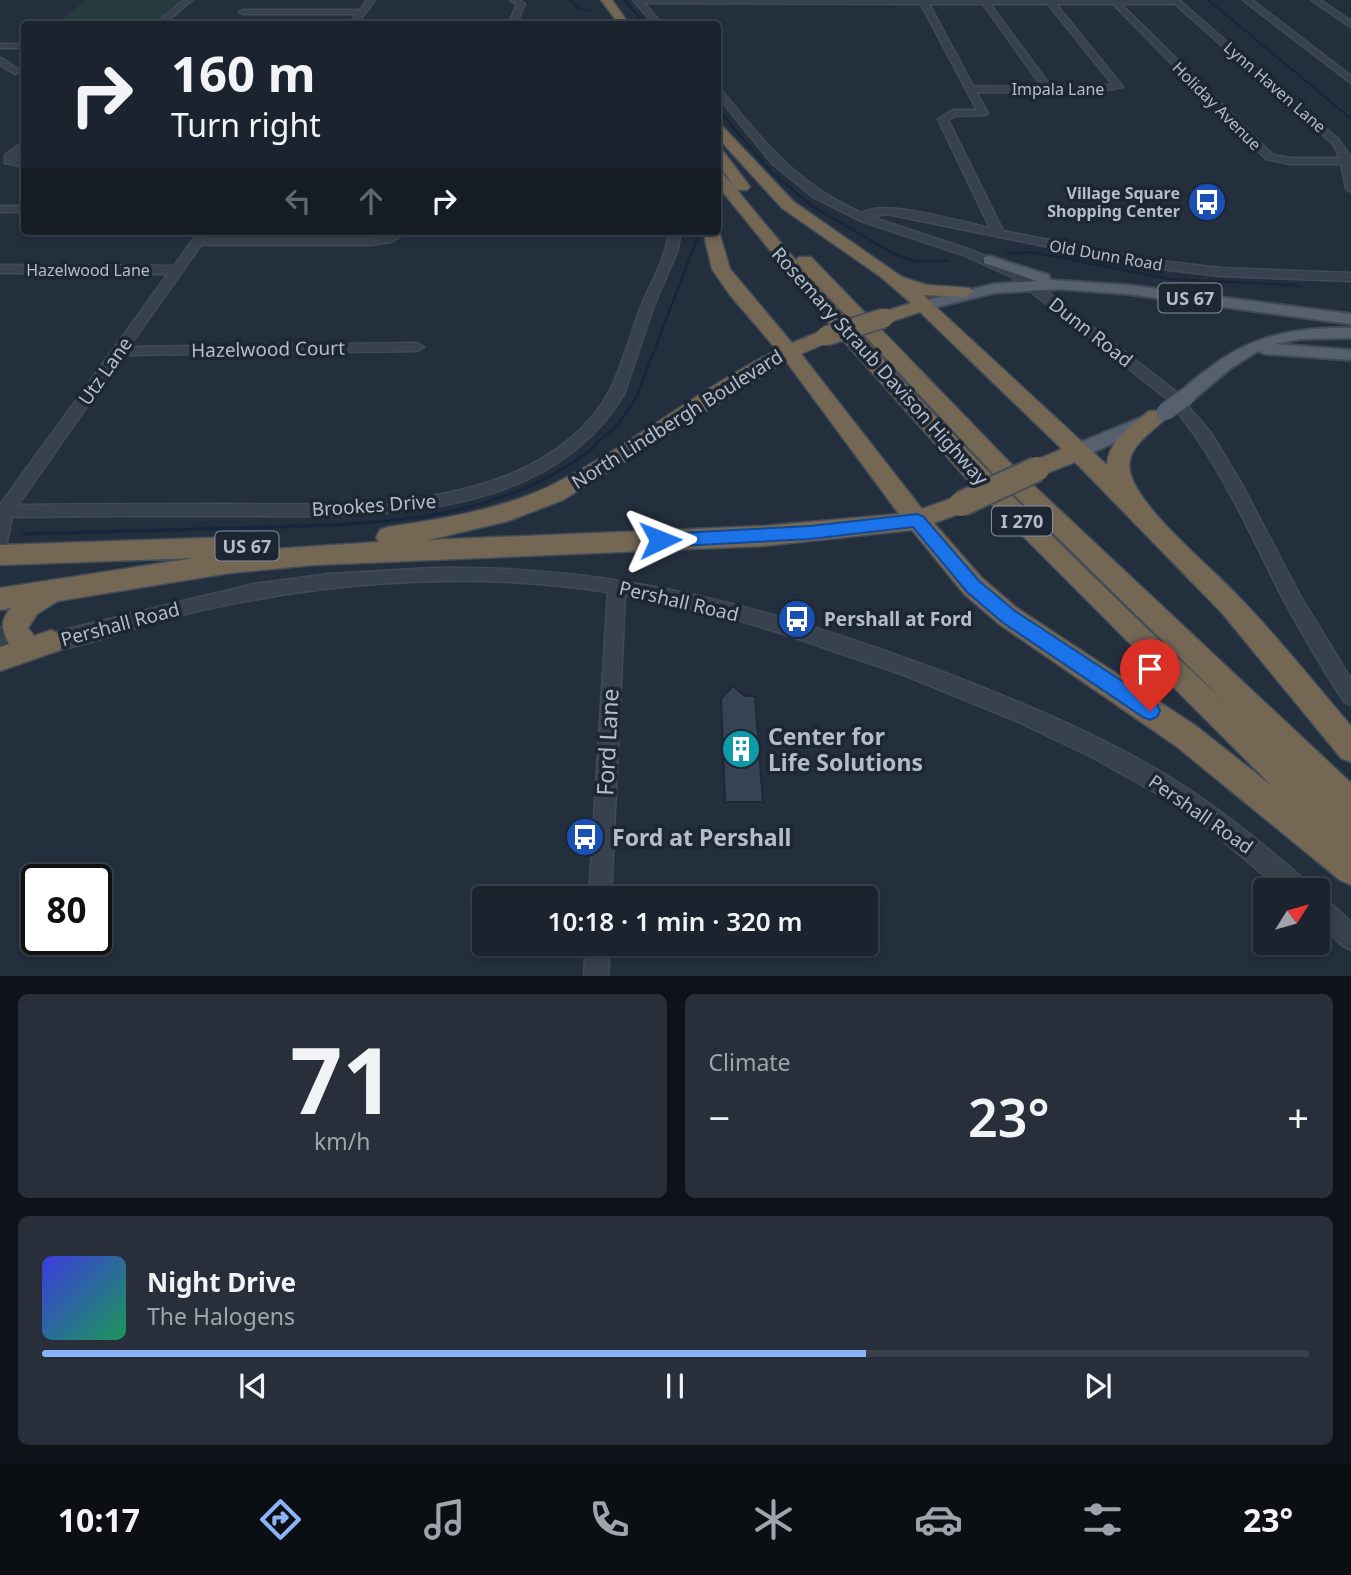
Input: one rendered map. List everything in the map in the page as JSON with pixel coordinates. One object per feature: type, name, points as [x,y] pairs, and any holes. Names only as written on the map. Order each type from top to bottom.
[{"type":"highway","points":[[592,0],[607,21]]},
{"type":"highway","points":[[606,0],[622,21]]},
{"type":"highway","points":[[721,133],[788,205],[897,282],[924,305],[1177,548]]},
{"type":"highway","name":"Rosemary Straub Davison Highway","points":[[721,158],[817,275],[959,425],[1078,544],[1351,804]]},
{"type":"highway","name":"Rosemary Straub Davison Highway","points":[[721,181],[804,284],[932,429],[1073,573],[1351,841]]},
{"type":"highway","points":[[712,235],[721,269],[788,350],[917,520],[973,586],[1008,617],[1186,736],[1351,869]]},
{"type":"highway","points":[[897,282],[924,295],[964,292]]},
{"type":"highway","name":"North Lindbergh Boulevard","points":[[0,555],[307,544],[377,538],[468,524],[540,500],[577,482],[760,365],[788,350],[924,305]]},
{"type":"highway","points":[[754,312],[768,342],[760,365]]},
{"type":"highway","points":[[1161,414],[1124,444],[1118,455],[1118,467],[1128,492],[1231,605],[1351,748]]},
{"type":"highway","name":"US 67","points":[[0,599],[230,563],[300,556],[763,536],[917,520],[961,504],[1076,452]]},
{"type":"highway","points":[[37,643],[15,630],[20,613],[60,590]]},
{"type":"highway","points":[[0,659],[37,643]]},
{"type":"main road","points":[[989,260],[1064,283]]},
{"type":"main road","points":[[989,260],[1000,275],[991,287]]},
{"type":"main road","name":"North Lindbergh Boulevard","points":[[924,305],[964,292],[991,287],[1064,283],[1351,319]]},
{"type":"main road","points":[[1206,300],[1247,314],[1259,324],[1258,334],[1234,356]]},
{"type":"main road","name":"US 67","points":[[1076,452],[1161,414],[1234,356],[1252,345],[1300,332],[1351,333]]},
{"type":"main road","points":[[1234,356],[1272,348],[1351,355]]},
{"type":"street","points":[[163,21],[175,7],[188,0]]},
{"type":"street","points":[[356,21],[371,0]]},
{"type":"street","points":[[513,21],[521,5],[514,0]]},
{"type":"street","points":[[1247,0],[1351,80]]},
{"type":"street","points":[[1315,0],[1351,25]]},
{"type":"street","points":[[637,1],[1176,1]]},
{"type":"street","points":[[637,1],[655,21]]},
{"type":"street","points":[[923,1],[983,113],[953,113],[943,119],[999,235]]},
{"type":"street","name":"Holiday Avenue","points":[[1114,1],[1265,154],[1261,159],[1276,166],[1284,161],[1348,161]]},
{"type":"street","name":"Lynn Haven Lane","points":[[1176,1],[1336,142],[1348,161],[1351,189]]},
{"type":"street","points":[[985,2],[1048,89]]},
{"type":"street","name":"Impala Lane","points":[[972,89],[1119,87],[1050,2]]},
{"type":"street","points":[[243,12],[361,12]]},
{"type":"street","points":[[0,47],[21,46]]},
{"type":"street","points":[[18,72],[0,58],[21,46]]},
{"type":"street","name":"Dunn Road","points":[[721,95],[788,172],[819,196],[895,229],[989,260],[1029,283],[1160,386],[1190,415],[1208,441],[1287,588],[1351,696]]},
{"type":"street","points":[[21,147],[9,158],[9,161],[21,163]]},
{"type":"street","name":"Old Dunn Road","points":[[838,205],[887,211],[999,235],[1174,267],[1351,277]]},
{"type":"street","points":[[0,209],[21,209]]},
{"type":"street","points":[[865,217],[869,213],[887,211]]},
{"type":"street","points":[[895,229],[889,218],[902,215]]},
{"type":"street","points":[[202,236],[370,242],[387,240],[396,235]]},
{"type":"street","name":"Brookes Drive","points":[[3,514],[357,510],[418,506],[460,497],[498,484],[566,450],[612,404],[646,308],[674,244],[675,235]]},
{"type":"street","name":"Utz Lane","points":[[0,542],[3,514],[202,236]]},
{"type":"street","name":"Hazelwood Lane","points":[[0,269],[176,270]]},
{"type":"street","name":"Hazelwood Court","points":[[120,351],[417,346]]},
{"type":"street","name":"Pershall Road","points":[[37,643],[224,597],[290,586],[509,574],[551,575],[617,586],[685,600],[822,639],[930,675],[1053,727],[1175,793],[1258,854],[1285,878]]},
{"type":"street","name":"Ford Lane","points":[[601,886],[617,586]]},
{"type":"street","points":[[0,635],[11,644],[37,643]]},
{"type":"street","points":[[1330,918],[1351,938]]},
{"type":"street","points":[[596,976],[597,956]]},
{"type":"green space","points":[[87,0],[185,0],[160,21],[59,21]]},
{"type":"building","name":"Center for Life Solutions","points":[[733,686],[745,696],[755,696],[763,802],[725,802],[721,698]]},
{"type":"waterway","points":[[570,0],[578,8],[590,11]]},
{"type":"waterway","points":[[625,0],[642,21]]},
{"type":"waterway","points":[[1208,0],[1348,116]]},
{"type":"waterway","points":[[721,111],[725,116]]},
{"type":"waterway","points":[[723,115],[771,172],[812,206],[896,255],[916,261],[947,261]]},
{"type":"waterway","points":[[1346,115],[1351,119]]},
{"type":"waterway","points":[[593,447],[618,424],[636,398],[698,235]]},
{"type":"waterway","points":[[1007,254],[1032,252],[1169,279],[1294,285],[1301,288]]},
{"type":"waterway","points":[[24,534],[334,525],[426,516],[515,492],[556,473],[595,446]]},
{"type":"place","name":"Village Square Shopping Center","points":[[1207,202]]},
{"type":"place","name":"Pershall at Ford","points":[[797,619]]},
{"type":"place","name":"Center for Life Solutions","points":[[741,749]]},
{"type":"place","name":"Ford at Pershall","points":[[585,837]]},
{"type":"route","points":[[660,540],[763,536],[881,526],[917,520],[973,586],[1008,617],[1150,711]]}]
